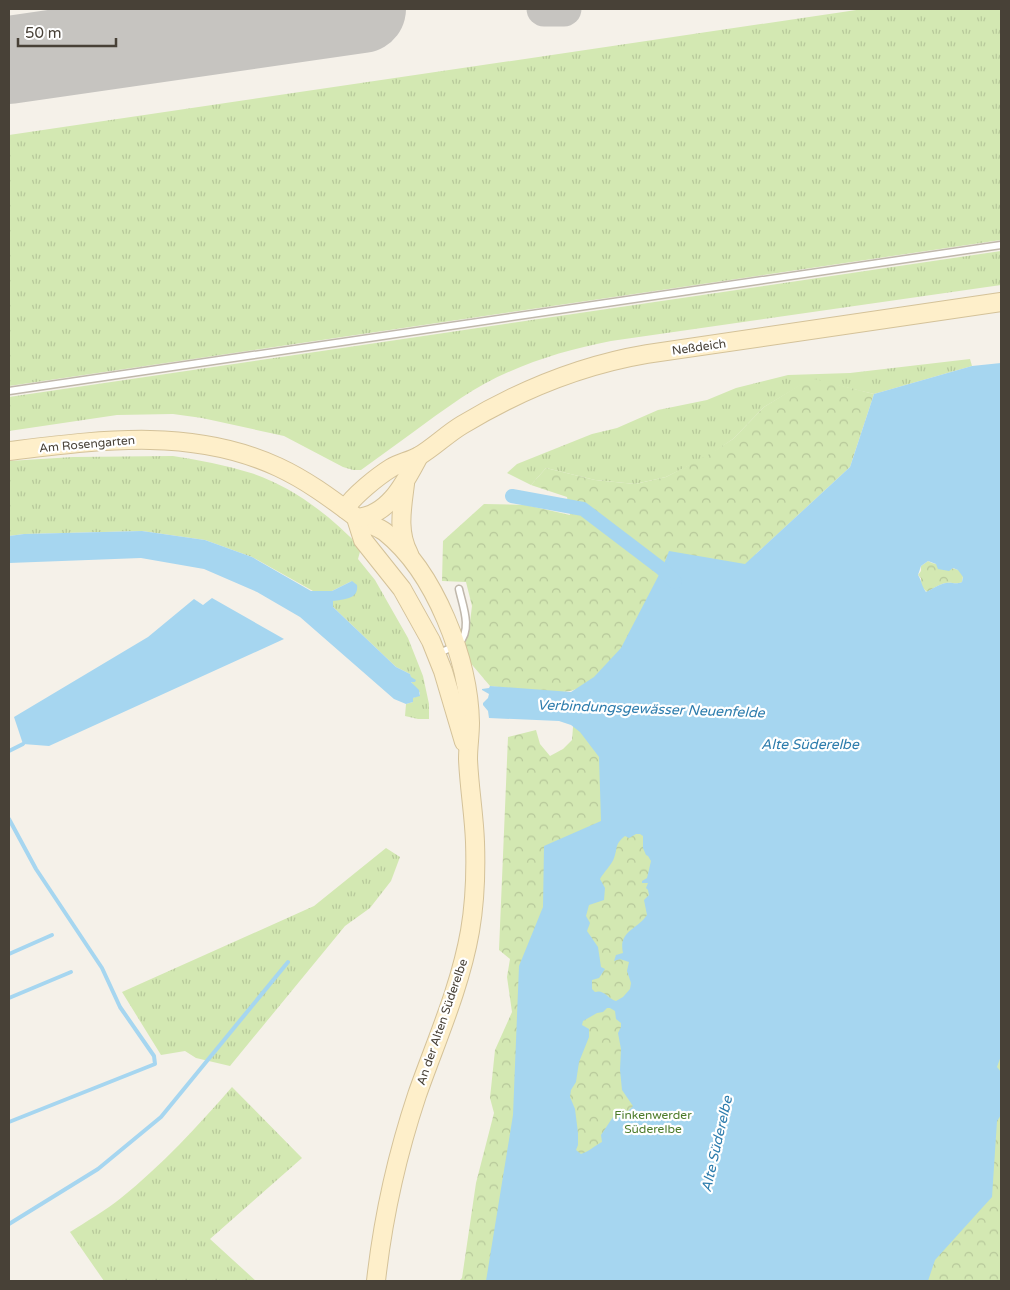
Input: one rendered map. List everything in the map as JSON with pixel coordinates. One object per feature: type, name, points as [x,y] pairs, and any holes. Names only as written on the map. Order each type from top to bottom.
[{"type":"main road","name":"Neßdeich","points":[[419,456],[405,483],[381,510],[369,516],[351,513],[354,498],[391,468],[419,456],[461,426],[509,399],[602,363],[647,354],[1001,302]]},
{"type":"main road","name":"Am Rosengarten","points":[[9,451],[99,440],[148,439],[203,444],[239,452],[277,467],[314,487],[351,513]]},
{"type":"main road","points":[[405,483],[401,511],[401,530],[404,544],[413,561]]},
{"type":"main road","name":"An der Alten Süderelbe","points":[[351,513],[385,532],[413,561],[439,604],[455,645],[467,692],[470,723],[468,758],[476,863],[470,930],[456,988],[416,1099],[400,1152],[390,1190],[376,1281]]},
{"type":"main road","name":"An der Alten Süderelbe","points":[[351,513],[363,540],[402,589],[425,629],[449,691],[468,758]]},
{"type":"lane","points":[[9,391],[1001,245]]},
{"type":"lane","points":[[436,654],[455,645],[462,638],[466,625],[459,589]]},
{"type":"green space","points":[[863,9],[1001,9],[1001,240],[9,386],[9,135]]},
{"type":"green space","points":[[1001,251],[1001,285],[611,341],[533,362],[478,387],[361,470],[343,467],[284,436],[202,418],[173,414],[117,415],[9,431],[9,397]]},
{"type":"green space","points":[[970,359],[972,366],[874,394],[811,379],[764,407],[733,439],[708,456],[666,477],[635,484],[595,480],[546,468],[531,485],[507,473],[517,464],[592,434],[617,428],[658,410],[707,400],[736,388],[788,375],[850,373]]},
{"type":"green space","name":"Alte Süderelbe","points":[[811,378],[874,394],[850,467],[756,554],[1001,1040],[1001,1281],[459,1281],[462,1278],[476,1183],[494,1113],[490,1098],[495,1050],[512,1012],[507,977],[510,959],[499,950],[508,737],[536,730],[540,744],[550,756],[563,749],[572,740],[576,689],[547,692],[490,686],[468,660],[465,643],[469,630],[472,606],[466,582],[442,581],[443,541],[484,504],[526,505],[570,515],[567,497],[531,485],[546,468],[595,480],[635,484],[666,477],[708,455],[733,439],[764,407]]},
{"type":"green space","points":[[173,456],[241,470],[282,486],[324,514],[361,548],[358,559],[375,580],[408,638],[423,676],[429,704],[429,719],[405,716],[406,704],[413,702],[413,698],[420,695],[411,682],[410,674],[396,667],[333,607],[333,601],[352,581],[332,591],[313,591],[252,557],[205,540],[142,531],[9,536],[9,461],[73,457]]},
{"type":"green space","points":[[928,561],[959,570],[963,576],[962,582],[938,585],[927,592],[921,586],[921,578],[918,575],[921,571],[921,566]]},
{"type":"green space","points":[[386,848],[400,857],[391,881],[370,908],[345,926],[230,1066],[196,1058],[185,1051],[161,1055],[122,992],[314,906]]},
{"type":"green space","points":[[232,1087],[302,1158],[210,1239],[256,1281],[104,1281],[70,1232],[115,1203],[151,1172]]},
{"type":"water","name":"Alte Süderelbe","points":[[1001,363],[1001,1056],[997,1067],[1001,1072],[1001,1115],[997,1121],[992,1197],[935,1260],[928,1281],[486,1281],[513,1115],[519,966],[543,907],[544,846],[601,821],[599,757],[580,732],[571,725],[559,721],[489,718],[488,711],[483,703],[489,694],[482,689],[489,688],[490,686],[571,692],[594,677],[621,648],[662,569],[669,551],[745,564],[850,467],[874,394],[972,366]],"holes":[[[928,561],[936,564],[938,569],[949,571],[953,568],[958,570],[963,577],[962,582],[938,585],[926,592],[918,575],[921,566]],[[636,834],[643,836],[643,848],[651,861],[647,878],[642,883],[648,883],[646,888],[649,895],[644,900],[647,915],[626,935],[623,940],[623,953],[616,955],[614,961],[620,959],[629,962],[627,971],[631,983],[630,989],[623,997],[616,1001],[592,989],[592,980],[599,978],[605,969],[601,967],[598,947],[587,931],[590,923],[586,916],[589,905],[604,900],[605,888],[600,879],[613,860],[619,842],[625,836],[629,838]],[[607,1008],[615,1011],[616,1019],[621,1023],[618,1033],[621,1049],[620,1070],[622,1090],[633,1106],[627,1112],[613,1117],[601,1135],[602,1142],[581,1154],[576,1150],[578,1133],[575,1109],[570,1097],[571,1090],[576,1082],[579,1062],[589,1037],[589,1029],[582,1025],[583,1021],[597,1013],[603,1012]]]},
{"type":"water","points":[[142,531],[205,540],[252,557],[311,591],[332,591],[352,581],[357,585],[356,593],[350,598],[333,601],[333,607],[396,667],[410,674],[416,680],[411,682],[419,690],[420,696],[413,698],[413,702],[406,704],[394,699],[300,617],[257,592],[204,569],[141,558],[9,563],[9,536]]},
{"type":"water","points":[[212,598],[284,639],[49,746],[23,744],[14,717],[148,637],[194,599],[203,605]]},
{"type":"waterway","points":[[512,496],[583,509],[662,569],[675,582]]},
{"type":"waterway","points":[[9,751],[23,744]]},
{"type":"waterway","points":[[9,819],[36,869],[102,968],[120,1007],[154,1056],[155,1064],[9,1122]]},
{"type":"waterway","points":[[9,954],[52,935]]},
{"type":"waterway","points":[[9,1224],[98,1169],[161,1117],[288,962]]},
{"type":"waterway","points":[[9,998],[71,972]]},
{"type":"taxiway","points":[[544,9],[564,9]]},
{"type":"runway","points":[[9,60],[362,9]]},
{"type":"water label","name":"Verbindungsgewässer Neuenfelde","points":[[651,709]]},
{"type":"park label","name":"Finkenwerder Süderelbe","points":[[653,1122]]}]
